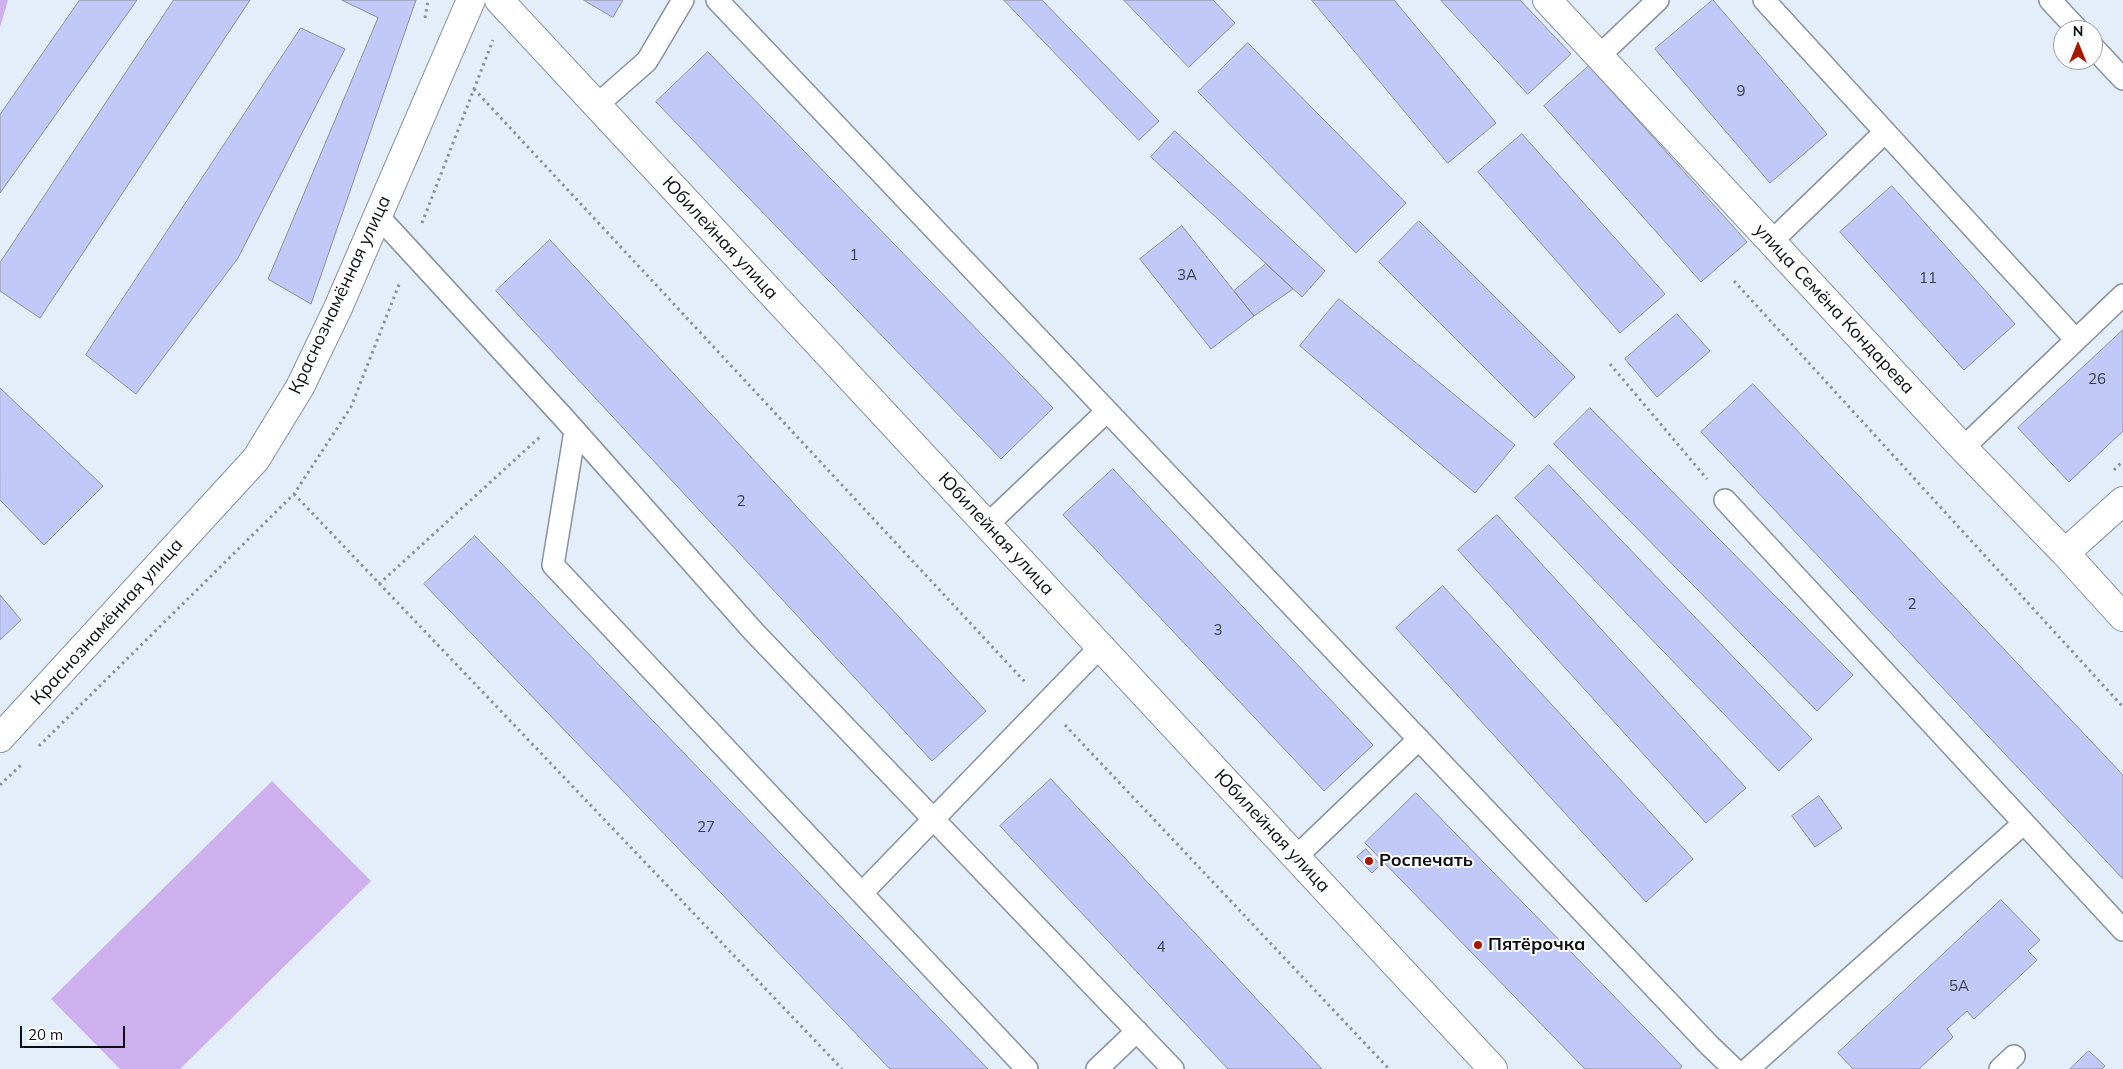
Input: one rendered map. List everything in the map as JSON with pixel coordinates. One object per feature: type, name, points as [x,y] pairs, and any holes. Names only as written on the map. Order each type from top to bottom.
[{"type":"street","name":"Юбилейная улица","points":[[499,0],[1493,1069]]},
{"type":"street","name":"улица Семёна Кондарева","points":[[1548,0],[1963,448],[2066,553],[2123,617]]},
{"type":"street","name":"Краснознамённая улица","points":[[0,738],[256,459],[300,387],[338,308],[378,216],[464,3]]},
{"type":"street","points":[[2066,553],[2123,501]]},
{"type":"lane","points":[[597,105],[647,61],[682,0]]},
{"type":"lane","points":[[717,0],[1709,1045],[1734,1069]]},
{"type":"lane","points":[[1599,56],[1658,0]]},
{"type":"lane","points":[[1764,0],[2076,340]]},
{"type":"lane","points":[[2050,0],[2069,20]]},
{"type":"lane","points":[[2103,58],[2123,80]]},
{"type":"lane","points":[[1771,242],[1885,132]]},
{"type":"lane","points":[[378,216],[569,424],[754,632],[1173,1069]]},
{"type":"lane","points":[[1963,448],[2123,296]]},
{"type":"lane","points":[[987,524],[1107,411]]},
{"type":"lane","points":[[569,424],[553,565],[1027,1069]]},
{"type":"lane","points":[[1725,500],[2123,930]]},
{"type":"lane","points":[[862,893],[1100,647]]},
{"type":"lane","points":[[1296,857],[1419,740]]},
{"type":"lane","points":[[1748,1069],[2024,823]]},
{"type":"lane","points":[[1097,1069],[1137,1031]]},
{"type":"path","points":[[425,18],[428,0]]},
{"type":"path","points":[[474,89],[1045,704],[1390,1069]]},
{"type":"path","points":[[1734,281],[2123,707]]},
{"type":"path","points":[[1610,364],[1725,500]]},
{"type":"path","points":[[379,584],[569,424]]},
{"type":"path","points":[[294,494],[842,1069]]},
{"type":"shaded area","points":[[0,0],[8,0],[0,27]]},
{"type":"shaded area","points":[[272,781],[371,881],[180,1069],[120,1069],[51,999]]},
{"type":"building","points":[[80,0],[137,0],[0,193],[0,115]]},
{"type":"building","points":[[174,0],[250,0],[40,318],[0,291],[0,263]]},
{"type":"building","points":[[342,0],[416,0],[311,304],[268,279],[378,18]]},
{"type":"building","points":[[584,0],[623,0],[613,17]]},
{"type":"building","points":[[1004,0],[1042,0],[1159,121],[1139,140]]},
{"type":"building","points":[[1124,0],[1213,0],[1235,23],[1189,67]]},
{"type":"building","points":[[1312,0],[1394,0],[1496,123],[1448,163]]},
{"type":"building","points":[[1441,0],[1520,0],[1571,54],[1528,94]]},
{"type":"building","points":[[1713,0],[1827,134],[1770,183],[1655,49]]},
{"type":"building","points":[[301,28],[345,49],[238,258],[136,394],[86,355]]},
{"type":"building","points":[[1248,43],[1406,203],[1356,253],[1198,92]]},
{"type":"building","points":[[708,52],[1053,408],[1001,459],[656,102]]},
{"type":"building","points":[[1589,66],[1747,242],[1701,282],[1544,106]]},
{"type":"building","points":[[1175,131],[1325,271],[1302,297],[1151,157]]},
{"type":"building","points":[[1522,134],[1665,294],[1620,333],[1478,172]]},
{"type":"building","points":[[1892,186],[2015,324],[1964,370],[1840,232]]},
{"type":"building","points":[[1419,221],[1575,377],[1535,418],[1379,262]]},
{"type":"building","points":[[1182,226],[1254,316],[1211,349],[1140,259]]},
{"type":"building","points":[[550,240],[986,711],[932,761],[496,291]]},
{"type":"building","points":[[1266,264],[1293,289],[1254,316],[1234,291]]},
{"type":"building","points":[[1339,299],[1515,445],[1475,493],[1300,346]]},
{"type":"building","points":[[1677,314],[1710,351],[1657,397],[1625,359]]},
{"type":"building","points":[[2123,330],[2123,431],[2069,482],[2018,428]]},
{"type":"building","points":[[1753,384],[2123,775],[2123,879],[1701,432]]},
{"type":"building","points":[[0,388],[103,486],[44,545],[0,500]]},
{"type":"building","points":[[1590,408],[1853,675],[1817,711],[1554,444]]},
{"type":"building","points":[[1549,465],[1812,739],[1779,771],[1515,498]]},
{"type":"building","points":[[1113,469],[1373,745],[1324,791],[1063,515]]},
{"type":"building","points":[[1497,515],[1746,788],[1706,823],[1458,550]]},
{"type":"building","points":[[475,536],[988,1069],[890,1069],[424,584]]},
{"type":"building","points":[[1443,586],[1693,859],[1646,902],[1396,628]]},
{"type":"building","points":[[0,595],[21,620],[0,640]]},
{"type":"building","points":[[1051,779],[1322,1069],[1228,1069],[1000,826]]},
{"type":"building","points":[[1416,793],[1682,1066],[1680,1069],[1585,1069],[1365,843]]},
{"type":"building","points":[[1819,796],[1842,828],[1815,847],[1792,816]]},
{"type":"building","name":"Роспечать","points":[[1366,849],[1380,865],[1372,873],[1357,857]]},
{"type":"building","points":[[2001,900],[2040,940],[2028,951],[2037,960],[1974,1019],[1967,1011],[1947,1029],[1953,1037],[1919,1069],[1853,1069],[1838,1053]]},
{"type":"building","points":[[2089,1051],[2105,1066],[2102,1069],[2070,1069]]},
{"type":"place","name":"Роспечать","points":[[1369,861]]},
{"type":"place","name":"Пятёрочка","points":[[1478,945]]}]
